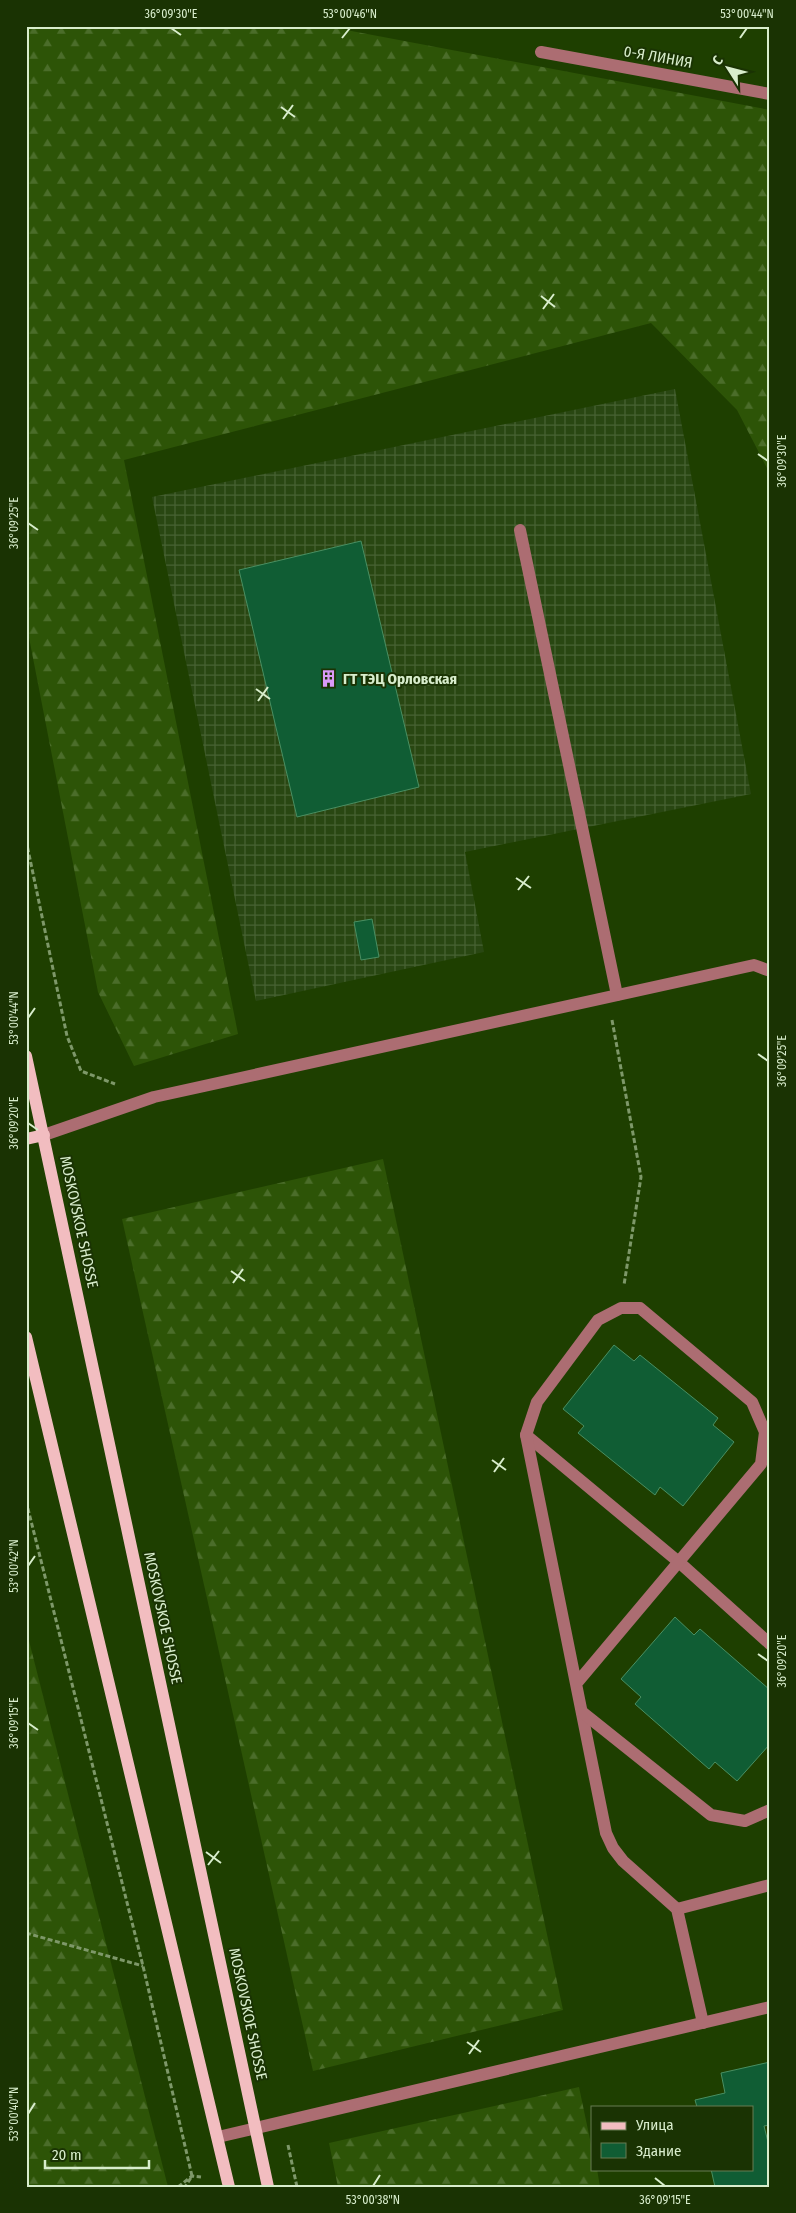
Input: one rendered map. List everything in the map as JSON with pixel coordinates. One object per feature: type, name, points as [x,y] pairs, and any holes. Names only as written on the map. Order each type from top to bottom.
[{"type":"main road","name":"MOSKOVSKOE SHOSSE","points":[[26,1056],[268,2187]]},
{"type":"main road","points":[[26,1139],[44,1136]]},
{"type":"main road","points":[[26,1337],[229,2187]]},
{"type":"lane","name":"0-Я ЛИНИЯ","points":[[540,52],[770,94]]},
{"type":"lane","points":[[520,530],[612,996]]},
{"type":"lane","points":[[44,1136],[154,1098],[754,965],[770,971]]},
{"type":"lane","points":[[576,1684],[680,1563],[761,1464],[765,1432],[752,1402],[640,1308],[621,1308],[598,1320],[537,1402],[526,1435],[576,1684],[582,1712],[606,1833],[613,1848],[623,1861],[677,1909],[703,2023]]},
{"type":"lane","points":[[526,1435],[680,1563],[770,1644]]},
{"type":"lane","points":[[582,1712],[711,1815],[745,1821],[770,1810]]},
{"type":"lane","points":[[677,1909],[770,1885]]},
{"type":"lane","points":[[218,2137],[283,2120],[770,2008]]},
{"type":"path","points":[[26,840],[67,1036],[81,1071],[154,1098]]},
{"type":"path","points":[[612,996],[641,1177],[621,1308]]},
{"type":"path","points":[[26,1501],[142,1966],[192,2176],[186,2187]]},
{"type":"path","points":[[26,1933],[142,1966]]},
{"type":"path","points":[[283,2120],[297,2187]]},
{"type":"path","points":[[178,2187],[192,2176]]},
{"type":"shaded area","points":[[675,389],[751,794],[465,852],[484,952],[256,1001],[152,497]]},
{"type":"green space","points":[[26,26],[325,26],[770,110],[770,474],[737,410],[651,323],[124,460],[238,1034],[134,1066],[98,992],[26,622]]},
{"type":"green space","points":[[383,1159],[563,2010],[313,2071],[122,1219]]},
{"type":"green space","points":[[26,1629],[168,2187],[26,2187]]},
{"type":"green space","points":[[579,2087],[591,2144],[591,2170],[597,2170],[600,2187],[338,2187],[329,2143]]},
{"type":"building","name":"ГТ ТЭЦ Орловская","points":[[361,541],[419,787],[297,817],[239,570]]},
{"type":"building","points":[[372,919],[379,957],[361,960],[354,922]]},
{"type":"building","points":[[614,1345],[634,1361],[640,1355],[718,1418],[713,1425],[734,1442],[683,1506],[660,1487],[655,1495],[578,1433],[584,1426],[563,1409]]},
{"type":"building","points":[[675,1617],[694,1635],[700,1629],[770,1690],[770,1744],[737,1781],[715,1762],[709,1769],[635,1704],[641,1697],[621,1679]]},
{"type":"building","points":[[770,2062],[770,2125],[764,2126],[770,2150],[770,2187],[715,2187],[711,2170],[754,2170],[754,2106],[697,2106],[695,2100],[725,2093],[721,2073]]},
{"type":"place","name":"ГТ ТЭЦ Орловская","points":[[329,679]]}]
